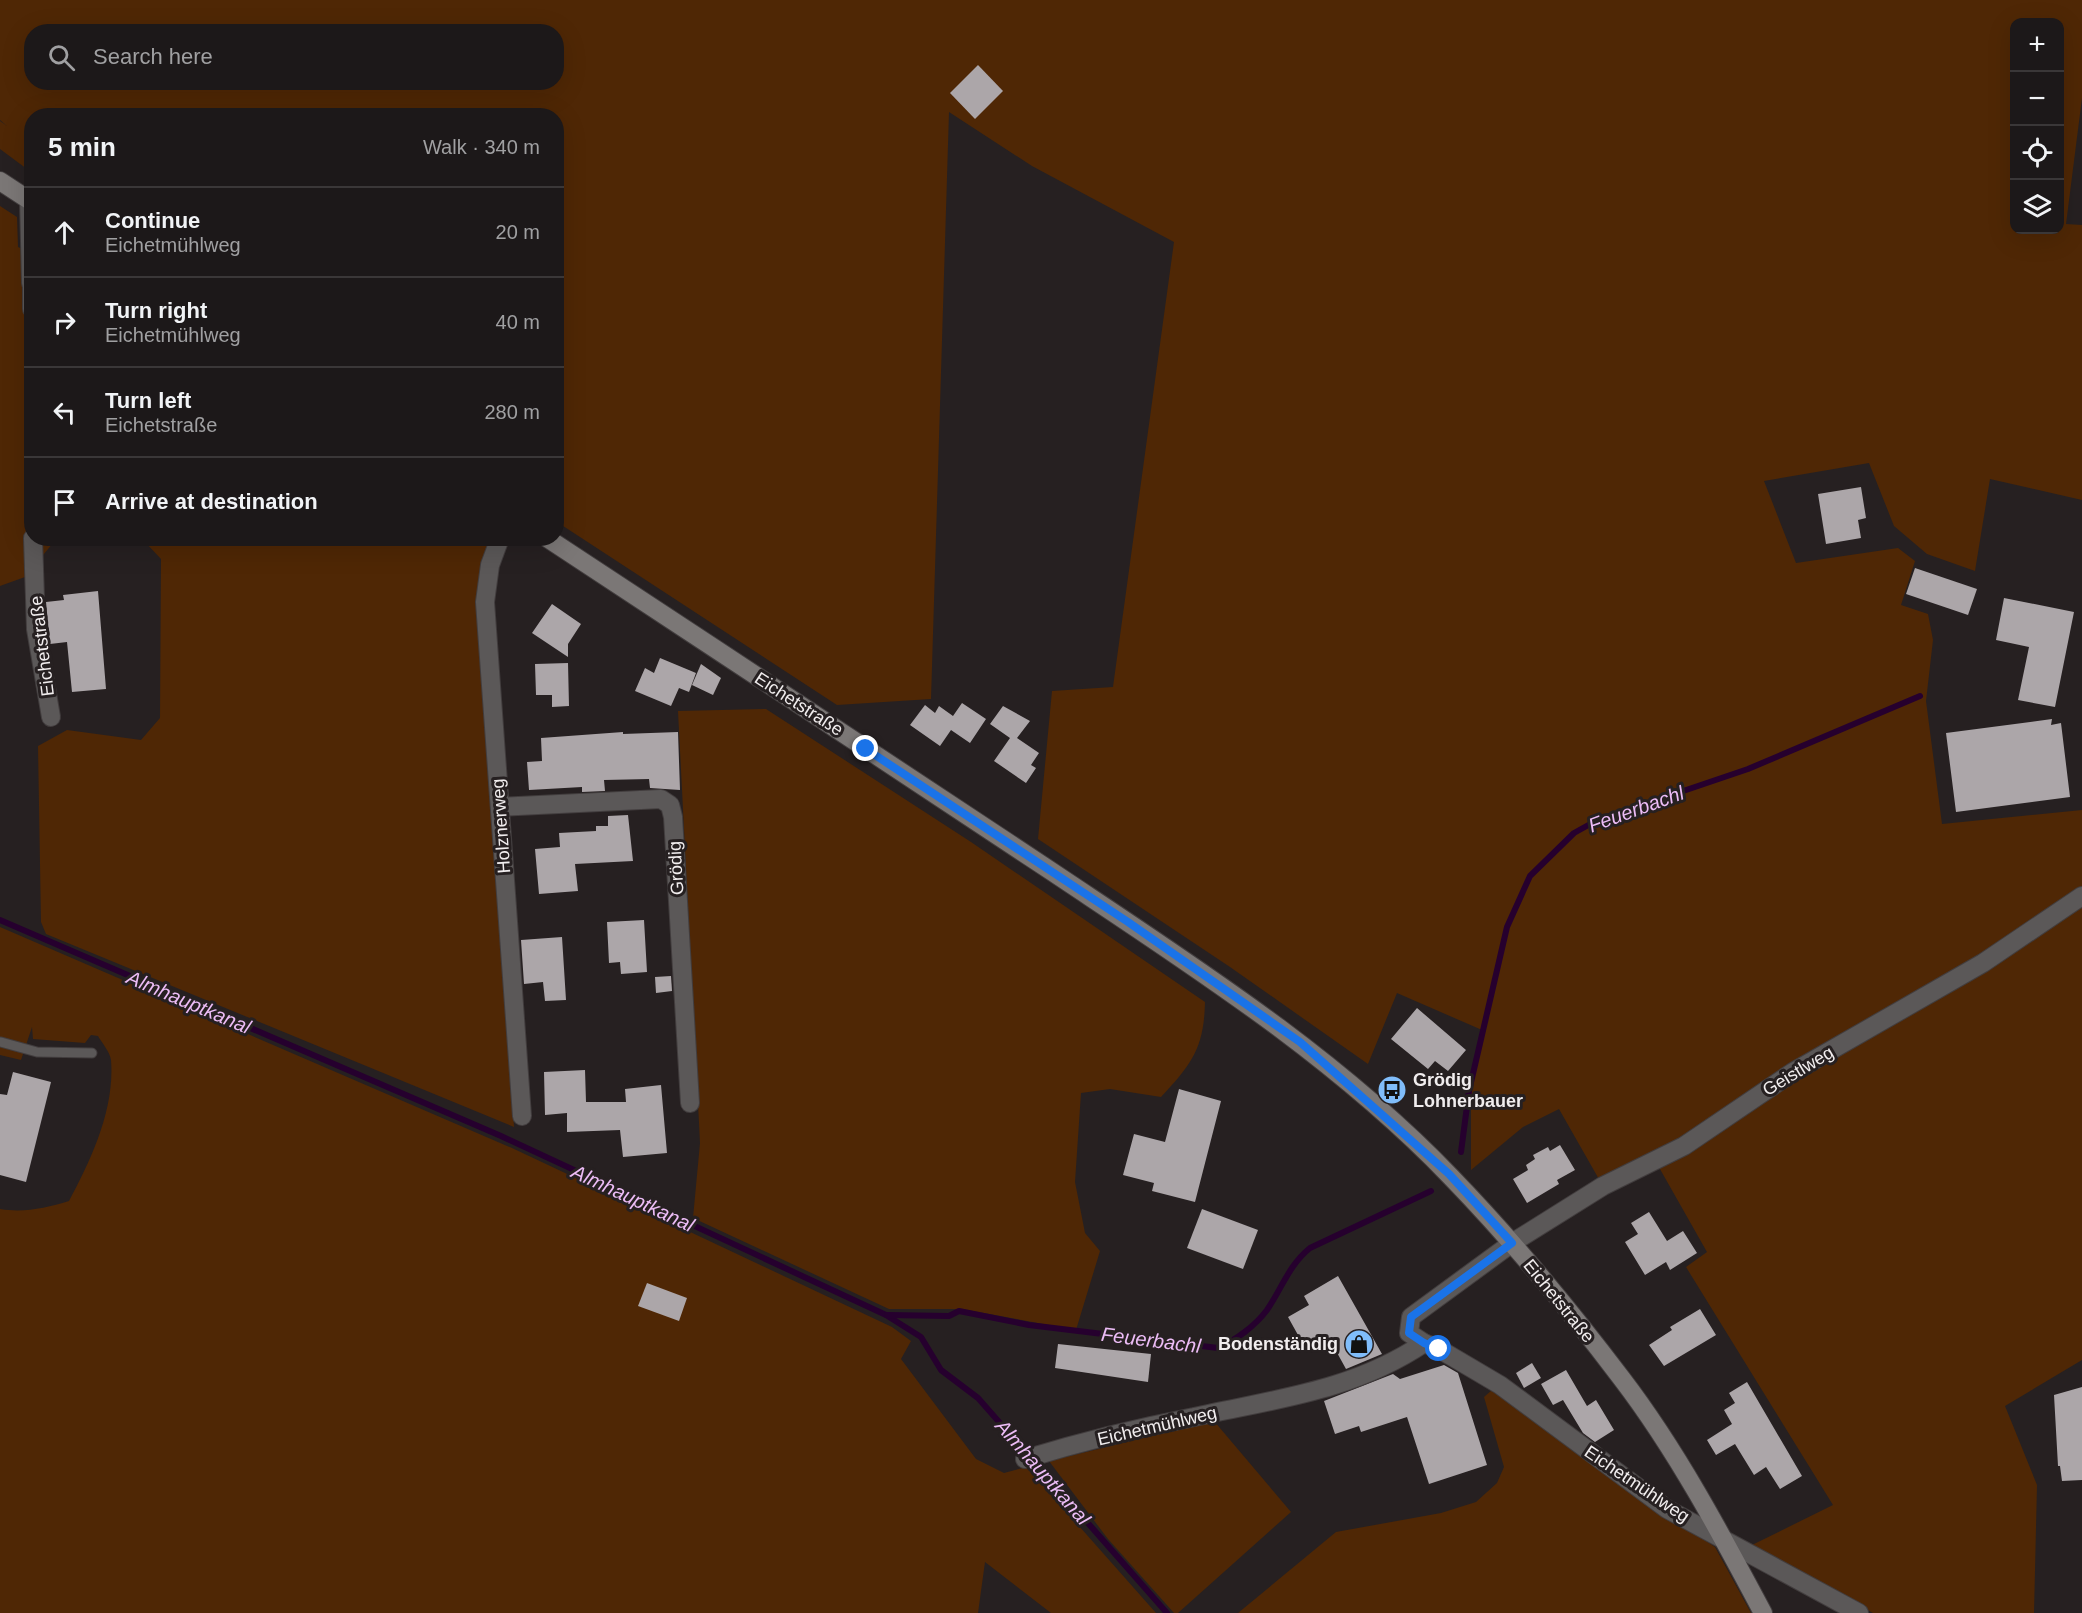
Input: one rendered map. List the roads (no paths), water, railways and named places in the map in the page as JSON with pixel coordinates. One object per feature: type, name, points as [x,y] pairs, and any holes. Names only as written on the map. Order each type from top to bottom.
[{"type":"main road","points":[[0,181],[24,197]]},
{"type":"main road","name":"Eichetstraße","points":[[559,546],[1128,922],[1300,1042],[1449,1174],[1512,1243],[1624,1381],[1723,1538],[1763,1613]]},
{"type":"street","name":"Eichetstraße","points":[[33,546],[36,629],[51,717]]},
{"type":"street","name":"Holznerweg","points":[[497,546],[490,565],[485,602],[522,1116]]},
{"type":"street","name":"Grödig","points":[[500,807],[661,799],[670,805],[673,817],[690,1102]]},
{"type":"street","name":"Geistlweg","points":[[1512,1243],[1603,1186],[1684,1146],[1793,1071],[1983,963],[2082,896]]},
{"type":"street","points":[[1424,1343],[1409,1333],[1411,1317],[1512,1243]]},
{"type":"street","name":"Eichetmühlweg","points":[[1033,1457],[1193,1417],[1317,1392],[1398,1360],[1424,1343],[1439,1349],[1500,1385],[1667,1509],[1859,1613]]},
{"type":"lane","points":[[1,1042],[37,1052],[92,1053]]},
{"type":"waterway","name":"Feuerbachl","points":[[1461,1152],[1469,1091],[1507,927],[1530,876],[1574,833],[1601,818],[1631,812],[1639,806],[1748,769],[1920,696]]},
{"type":"waterway","name":"Almhauptkanal","points":[[0,920],[501,1136],[886,1315],[921,1337],[941,1370],[978,1398],[1167,1613]]},
{"type":"waterway","name":"Feuerbachl","points":[[887,1315],[949,1316],[959,1311],[1029,1325],[1218,1348],[1232,1341],[1257,1322],[1267,1310],[1291,1269],[1310,1248],[1431,1191]]},
{"type":"place","name":"Grödig Lohnerbauer","points":[[1392,1090]]},
{"type":"place","name":"Bodenständig","points":[[1359,1344]]}]
